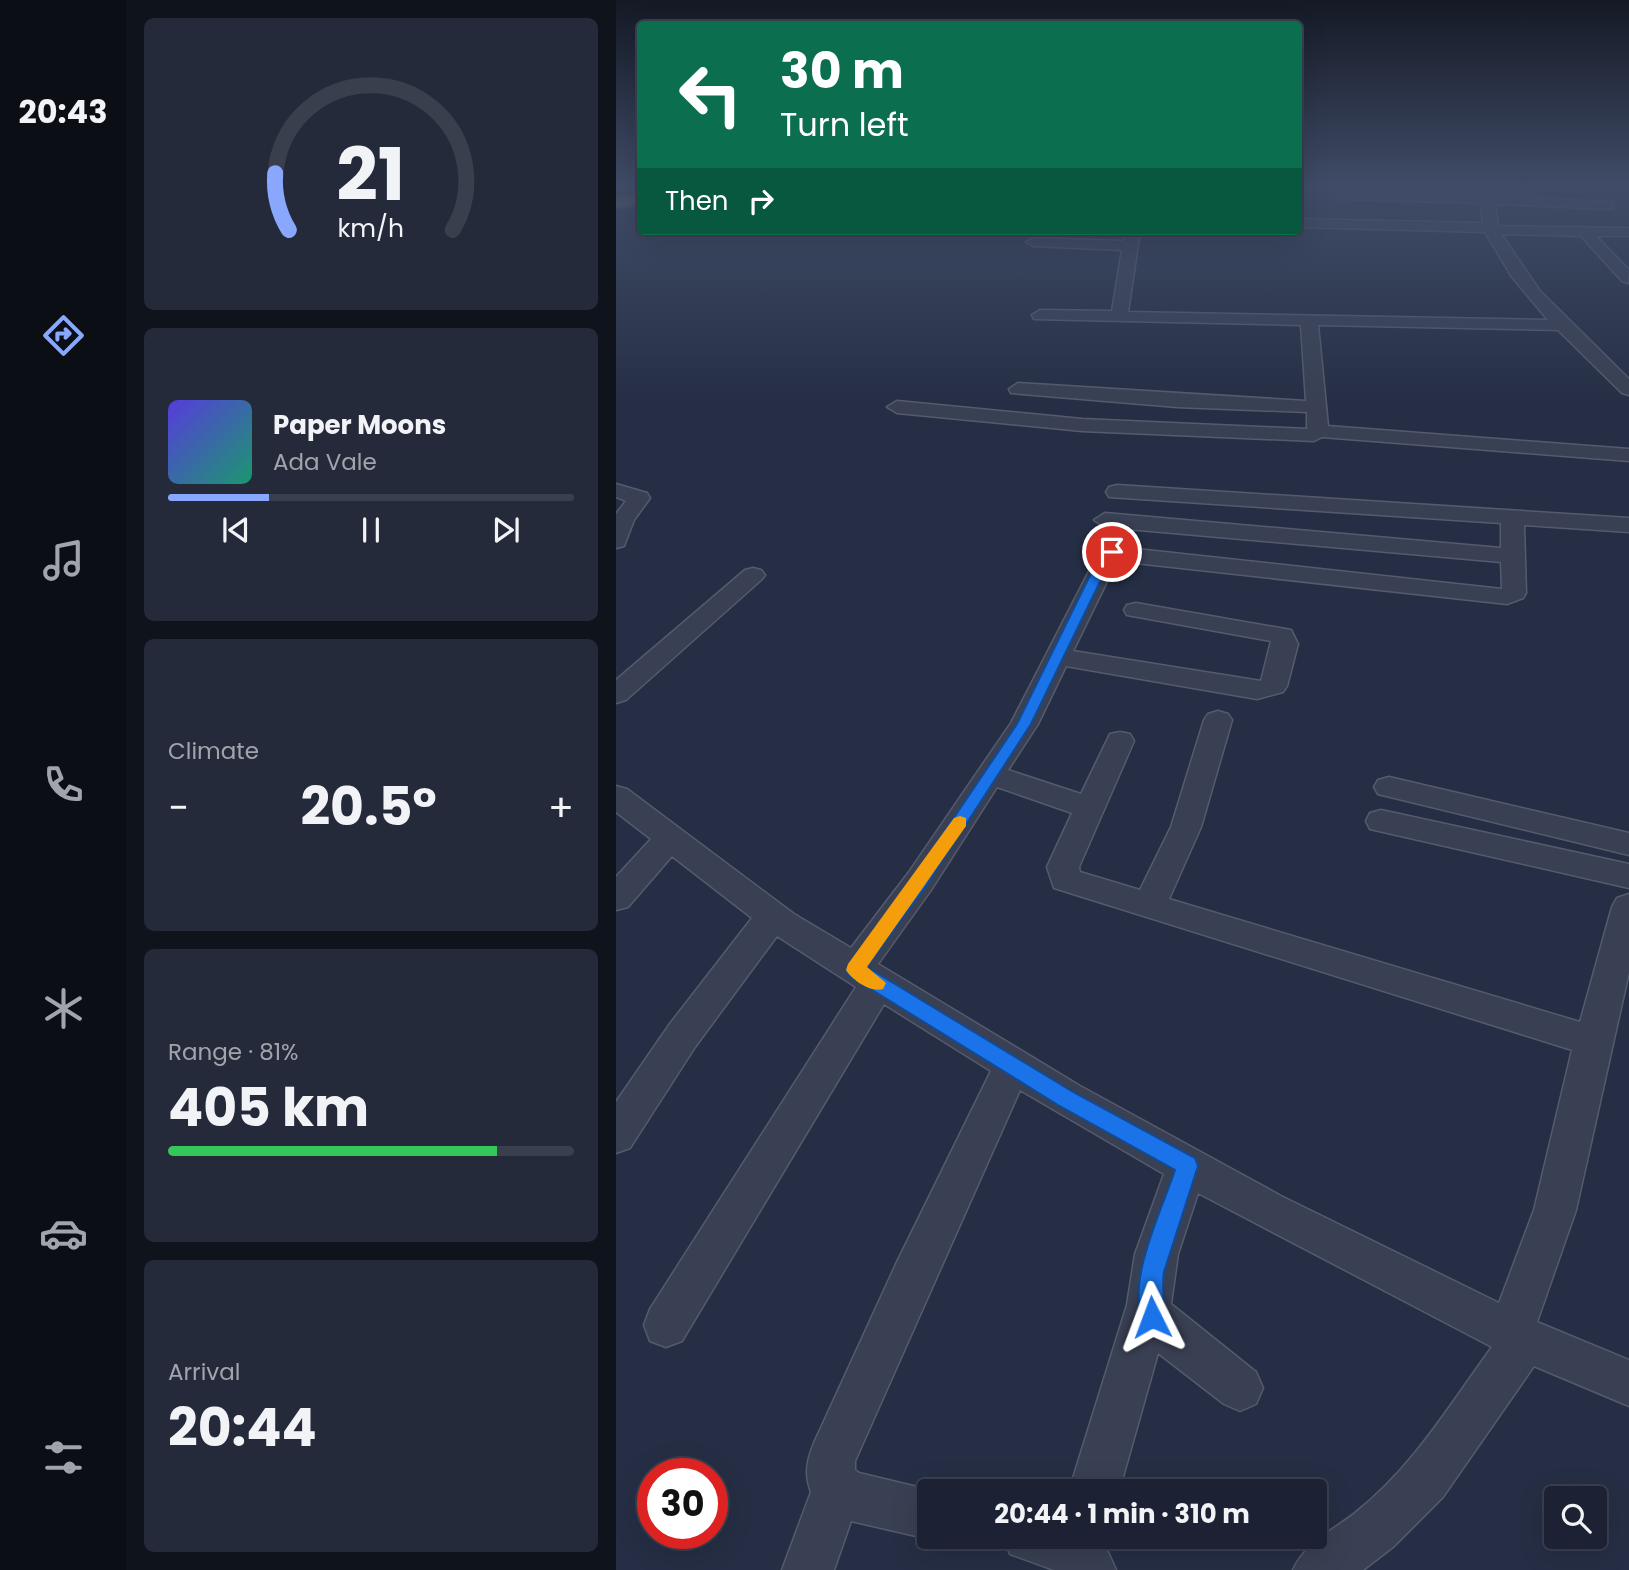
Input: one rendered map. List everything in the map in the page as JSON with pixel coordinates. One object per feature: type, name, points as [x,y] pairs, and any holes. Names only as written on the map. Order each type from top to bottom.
[{"type":"street","points":[[1119,317],[1129,258]]},
{"type":"street","points":[[1510,258],[1565,326],[1629,389]]},
{"type":"street","points":[[1608,258],[1628,278]]},
{"type":"street","points":[[1040,315],[1565,326]]},
{"type":"street","points":[[1309,321],[1318,431]]},
{"type":"street","points":[[1018,389],[1177,401],[1316,407]]},
{"type":"street","points":[[897,407],[1082,425],[1301,436],[1314,435],[1318,431],[1629,455]]},
{"type":"street","points":[[616,490],[639,498],[623,520],[616,541]]},
{"type":"street","points":[[1117,492],[1629,525]]},
{"type":"street","points":[[666,1325],[866,977],[1024,724],[1107,555],[1112,552],[1507,597],[1514,593],[1512,516]]},
{"type":"street","points":[[1105,520],[1513,556]]},
{"type":"street","points":[[616,694],[753,575]]},
{"type":"street","points":[[1057,656],[1257,691],[1273,686],[1285,644],[1282,635],[1136,610]]},
{"type":"street","points":[[1149,906],[1186,827],[1218,720]]},
{"type":"street","points":[[1119,741],[1063,867],[1063,876],[1072,883],[1593,1041]]},
{"type":"street","points":[[992,775],[1089,808]]},
{"type":"street","points":[[1390,787],[1629,844]]},
{"type":"street","points":[[616,796],[772,916],[1012,1066],[1266,1210],[1518,1336],[1629,1383]]},
{"type":"street","points":[[1381,821],[1629,876]]},
{"type":"street","points":[[616,898],[671,837]]},
{"type":"street","points":[[1319,1570],[1356,1545],[1425,1481],[1494,1379],[1518,1336],[1555,1210],[1593,1041],[1629,907]]},
{"type":"street","points":[[620,1122],[772,916]]},
{"type":"street","points":[[917,1511],[847,1494],[837,1489],[829,1471],[836,1444],[1012,1066]]},
{"type":"street","points":[[1098,1479],[1149,1305],[1152,1272],[1187,1166]]},
{"type":"street","points":[[1149,1305],[1152,1317],[1162,1328],[1240,1388]]},
{"type":"street","points":[[808,1570],[837,1489]]},
{"type":"slow traffic","points":[[877,983],[855,970],[960,822]]},
{"type":"route","points":[[1112,552],[1107,555],[1024,724],[920,881],[855,970],[1066,1098],[1187,1166],[1152,1272],[1149,1305],[1152,1317]]}]
